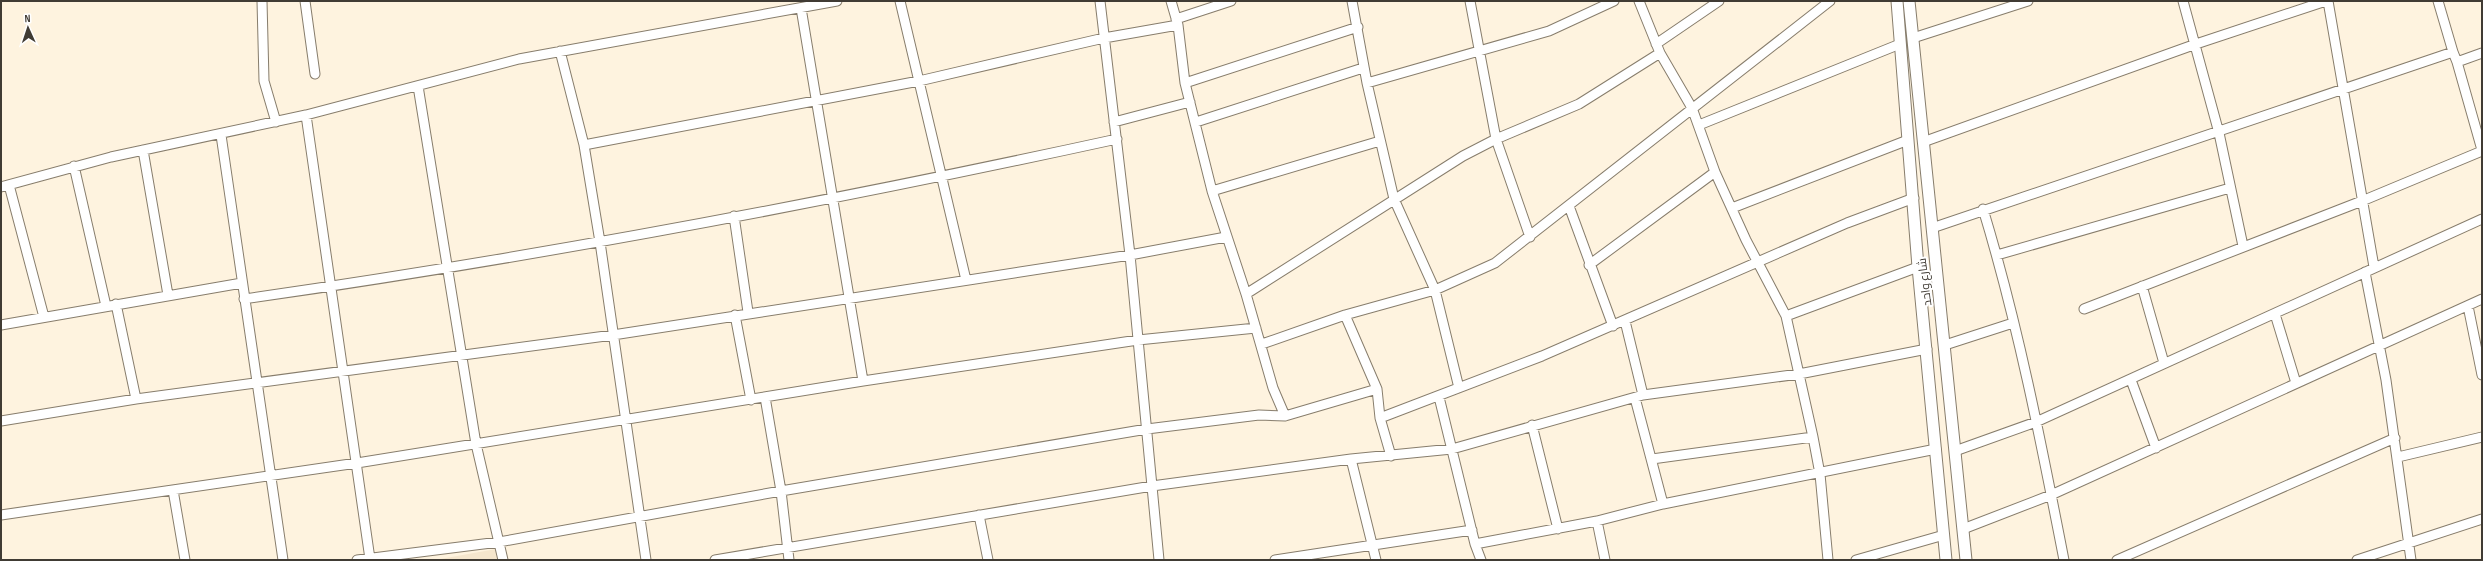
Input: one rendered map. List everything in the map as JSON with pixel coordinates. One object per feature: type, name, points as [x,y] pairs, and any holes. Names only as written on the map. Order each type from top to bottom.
[{"type":"street","points":[[262,1],[264,81],[276,122]]},
{"type":"street","points":[[305,1],[315,74]]},
{"type":"street","points":[[44,316],[5,186],[74,166],[143,150],[221,135],[306,115],[560,51],[837,1]]},
{"type":"street","points":[[900,1],[943,177],[966,280]]},
{"type":"street","points":[[1100,1],[1130,255],[1159,560]]},
{"type":"street","points":[[1171,1],[1177,22],[1185,83],[1196,122],[1212,191],[1262,344],[1273,388],[1285,416]]},
{"type":"street","points":[[584,146],[919,81],[1177,22],[1231,1]]},
{"type":"street","points":[[1352,1],[1358,27],[1366,83],[1394,200],[1435,290],[1460,388]]},
{"type":"street","points":[[1470,1],[1496,139],[1530,237]]},
{"type":"street","points":[[1366,83],[1558,28],[1614,1]]},
{"type":"street","points":[[1639,1],[1660,53],[1692,108],[1715,172],[1786,316],[1814,436],[1820,474],[1828,560]]},
{"type":"street","points":[[1656,44],[1719,1]]},
{"type":"street","points":[[1262,344],[1345,315],[1435,290],[1495,263],[1830,1]]},
{"type":"street","name":"شارع واحد","points":[[1896,1],[1914,198],[1921,302],[1927,349],[1946,560]]},
{"type":"street","name":"شارع واحد","points":[[1910,1],[1966,560]]},
{"type":"street","points":[[1913,38],[2028,1]]},
{"type":"street","points":[[2183,1],[2219,132],[2243,246]]},
{"type":"street","points":[[1923,142],[2196,44],[2327,1],[2374,267]]},
{"type":"street","points":[[2084,309],[2362,201],[2482,150],[2438,1]]},
{"type":"street","points":[[801,8],[818,100],[864,381]]},
{"type":"street","points":[[1185,83],[1358,27]]},
{"type":"street","points":[[1698,125],[1900,44]]},
{"type":"street","points":[[560,51],[584,146],[600,242],[646,560]]},
{"type":"street","points":[[1932,228],[1983,209],[2219,132],[2453,52]]},
{"type":"street","points":[[1246,294],[1463,156],[1496,139],[1584,101],[1660,53]]},
{"type":"street","points":[[2457,62],[2482,53]]},
{"type":"street","points":[[1196,122],[1363,68]]},
{"type":"street","points":[[418,86],[476,444],[503,560]]},
{"type":"street","points":[[1114,122],[1190,102]]},
{"type":"street","points":[[306,115],[370,559]]},
{"type":"street","points":[[221,135],[256,384],[283,560]]},
{"type":"street","points":[[244,299],[330,287],[600,242],[943,177],[1116,139]]},
{"type":"street","points":[[1732,208],[1908,140]]},
{"type":"street","points":[[1212,191],[1380,141]]},
{"type":"street","points":[[143,150],[168,295]]},
{"type":"street","points":[[74,166],[136,399]]},
{"type":"street","points":[[1589,265],[1715,172]]},
{"type":"street","points":[[1997,255],[2230,188]]},
{"type":"street","points":[[1380,418],[1439,397],[1613,326],[1760,264],[1848,223],[1914,198]]},
{"type":"street","points":[[1569,206],[1589,265],[1613,326]]},
{"type":"street","points":[[1983,209],[1997,255],[2036,422],[2064,560]]},
{"type":"street","points":[[734,216],[748,312]]},
{"type":"street","points":[[1956,451],[2036,422],[2131,380],[2164,363],[2275,314],[2482,218]]},
{"type":"street","points":[[1,421],[136,399],[343,372],[462,354],[613,334],[748,312],[850,299],[1130,255],[1226,237]]},
{"type":"street","points":[[1786,316],[1918,268]]},
{"type":"street","points":[[2365,272],[2395,438],[2410,542],[2411,560]]},
{"type":"street","points":[[1,325],[44,316],[242,283]]},
{"type":"street","points":[[2142,286],[2164,363]]},
{"type":"street","points":[[1963,528],[2051,495],[2482,299]]},
{"type":"street","points":[[1921,302],[1941,303]]},
{"type":"street","points":[[2468,306],[2482,375]]},
{"type":"street","points":[[2275,314],[2296,383]]},
{"type":"street","points":[[735,315],[751,400]]},
{"type":"street","points":[[1345,315],[1377,389],[1380,418],[1391,456]]},
{"type":"street","points":[[1625,321],[1652,460],[1663,504]]},
{"type":"street","points":[[1945,346],[2013,323]]},
{"type":"street","points":[[1,515],[357,463],[864,381],[1138,340],[1256,328]]},
{"type":"street","points":[[715,560],[1152,486],[1351,459],[1452,449],[1532,425],[1639,397],[1799,374],[1927,349]]},
{"type":"street","points":[[2131,380],[2156,448]]},
{"type":"street","points":[[357,560],[499,542],[780,491],[1146,429],[1259,415],[1285,416],[1377,389]]},
{"type":"street","points":[[765,397],[789,560]]},
{"type":"street","points":[[1439,397],[1475,544],[1482,560]]},
{"type":"street","points":[[1532,425],[1558,529]]},
{"type":"street","points":[[1652,460],[1814,436]]},
{"type":"street","points":[[2398,457],[2482,437]]},
{"type":"street","points":[[2117,560],[2395,438]]},
{"type":"street","points":[[1475,544],[1597,521],[1663,504],[1820,474],[1936,449]]},
{"type":"street","points":[[1351,459],[1376,560]]},
{"type":"street","points":[[173,490],[185,560]]},
{"type":"street","points":[[979,515],[988,560]]},
{"type":"street","points":[[2357,560],[2482,519]]},
{"type":"street","points":[[1597,521],[1605,560]]},
{"type":"street","points":[[1275,560],[1372,544],[1472,530]]},
{"type":"street","points":[[1856,560],[1944,535]]},
{"type":"shaded area","points":[[496,549],[497,560],[435,560]]}]
